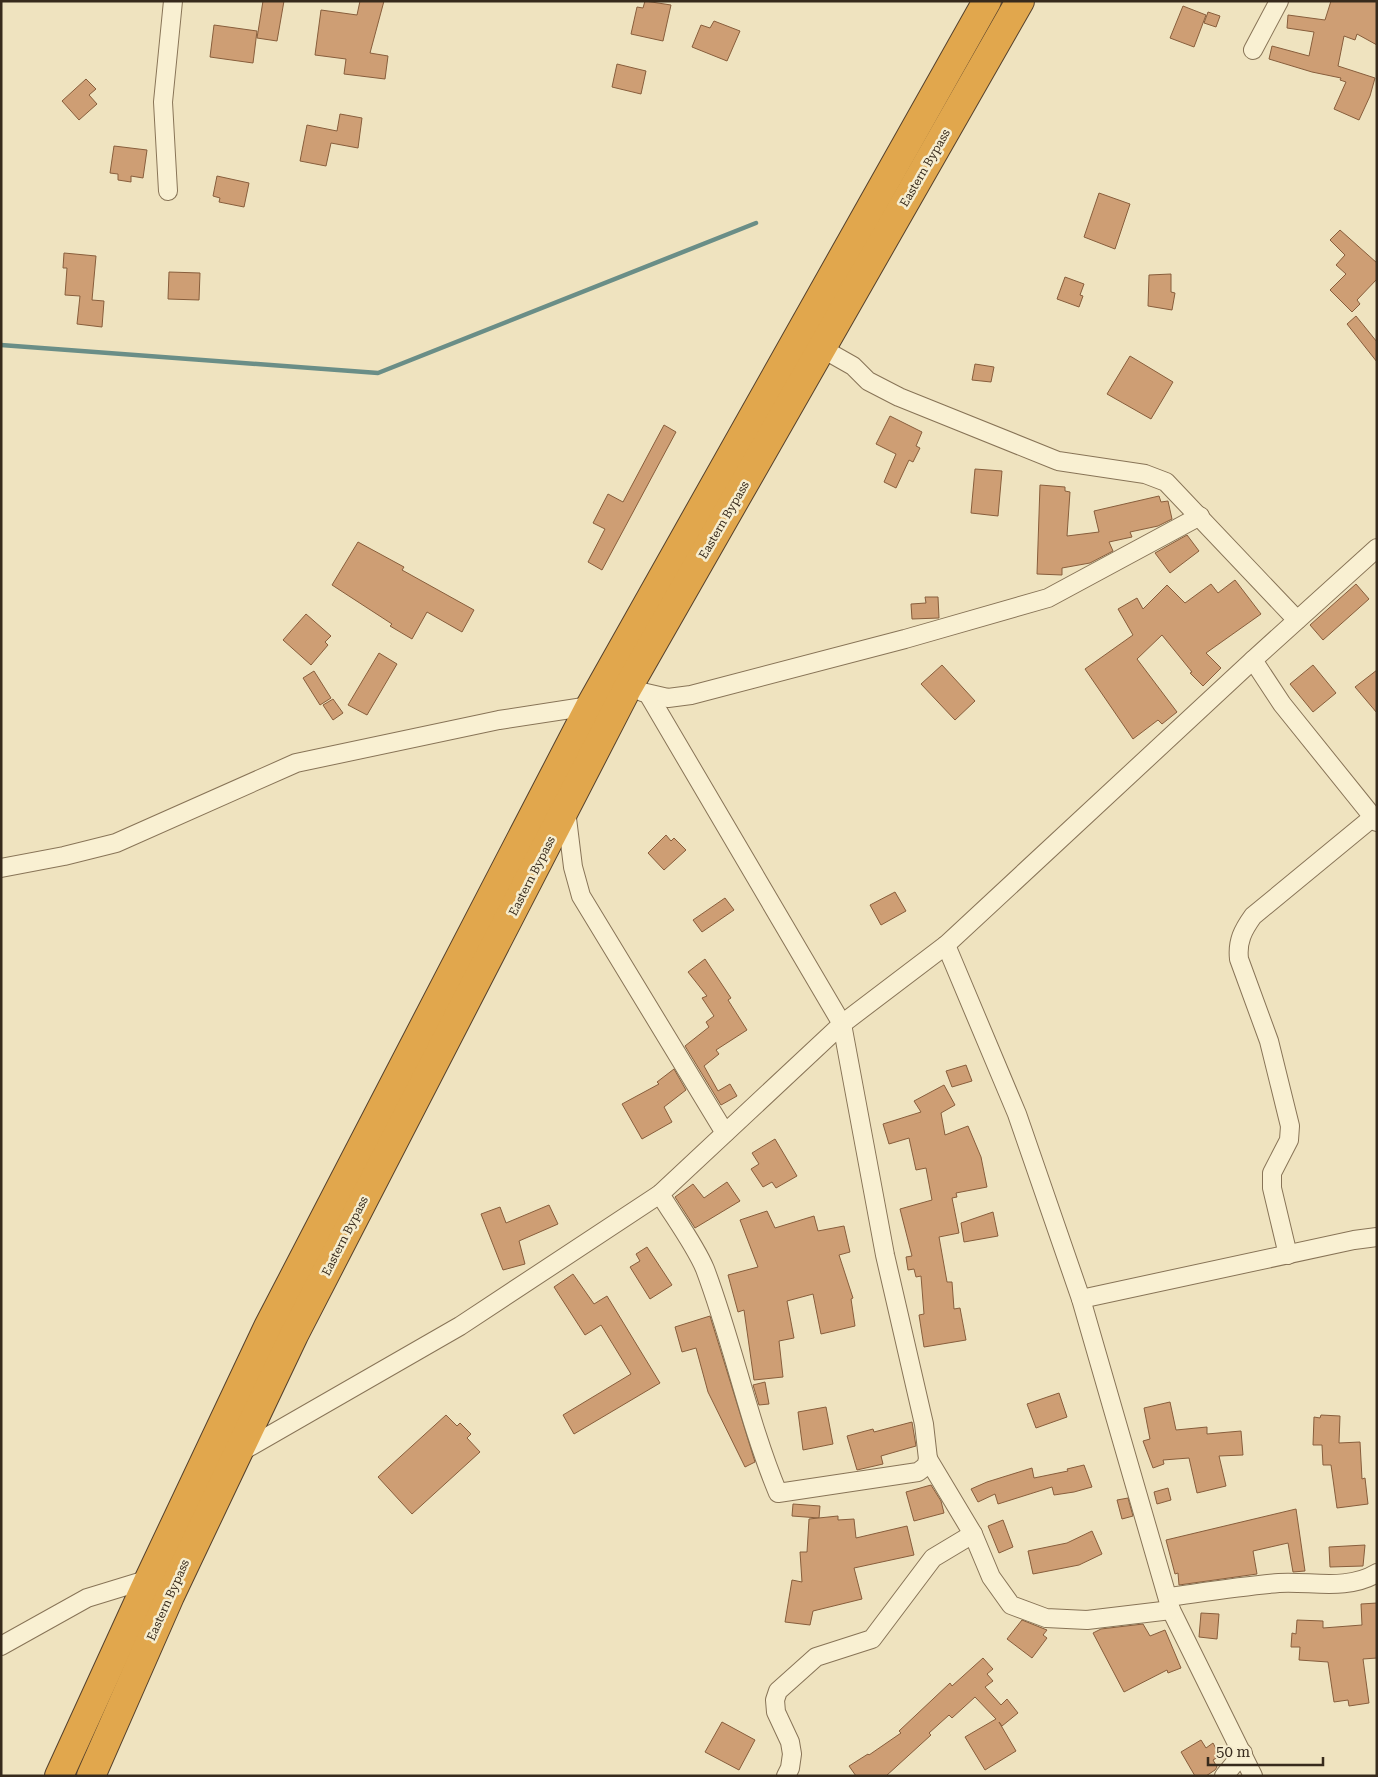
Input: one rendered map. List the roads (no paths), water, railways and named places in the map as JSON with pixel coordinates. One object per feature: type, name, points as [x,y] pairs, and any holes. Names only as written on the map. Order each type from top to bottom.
[{"type":"highway","name":"Eastern Bypass","points":[[59,1776],[149,1579],[268,1327],[590,706],[987,1]]},
{"type":"highway","name":"Eastern Bypass","points":[[91,1776],[170,1596],[235,1455],[294,1335],[566,810],[637,692],[823,349],[1020,1]]},
{"type":"street","points":[[168,191],[163,102],[173,1]]},
{"type":"street","points":[[1253,50],[1279,1]]},
{"type":"street","points":[[823,349],[853,366],[868,381],[899,398],[1058,461],[1145,474],[1166,482],[1297,620]]},
{"type":"street","points":[[637,692],[668,698],[691,695],[905,639],[1048,598],[1200,516]]},
{"type":"street","points":[[235,1455],[460,1326],[660,1194],[842,1024],[946,945],[1253,660],[1377,548]]},
{"type":"street","points":[[1253,660],[1282,704],[1375,820],[1253,916],[1242,931],[1238,945],[1239,959],[1269,1041],[1290,1126],[1290,1140],[1272,1173],[1272,1188],[1288,1255]]},
{"type":"street","points":[[637,692],[842,1024],[885,1255],[924,1424],[928,1459],[926,1466],[918,1472],[778,1493],[763,1457],[732,1349],[704,1267],[660,1194]]},
{"type":"street","points":[[1,868],[64,856],[116,843],[296,763],[499,720],[590,706]]},
{"type":"street","points":[[566,810],[572,867],[581,896],[725,1133]]},
{"type":"street","points":[[946,945],[1018,1114],[1081,1299],[1170,1603],[1253,1776]]},
{"type":"street","points":[[1081,1299],[1377,1237]]},
{"type":"street","points":[[928,1459],[973,1534],[991,1577],[1011,1605],[1046,1618],[1087,1620],[1280,1583],[1346,1584],[1366,1580],[1377,1573]]},
{"type":"street","points":[[786,1776],[790,1768],[792,1754],[790,1742],[776,1712],[775,1700],[778,1691],[816,1656],[872,1639],[933,1558],[973,1534]]},
{"type":"street","points":[[1,1646],[86,1598],[149,1579]]},
{"type":"street","points":[[1224,1776],[1243,1753]]},
{"type":"waterway","points":[[1,345],[378,373],[756,223]]}]
